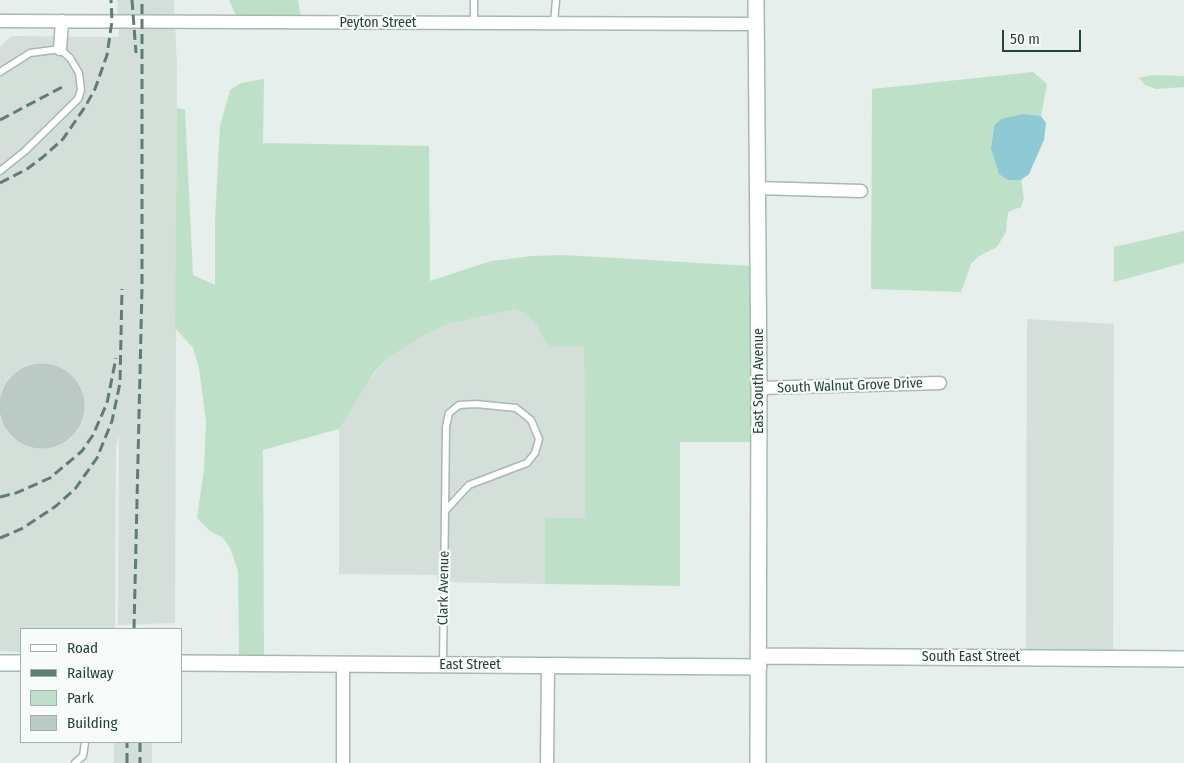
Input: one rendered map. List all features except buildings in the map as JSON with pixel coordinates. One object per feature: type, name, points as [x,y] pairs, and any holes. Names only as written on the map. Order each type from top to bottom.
[{"type":"street","name":"East South Avenue","points":[[756,0],[759,388],[758,763]]},
{"type":"street","name":"Peyton Street","points":[[0,21],[756,24]]},
{"type":"street","points":[[60,49],[62,21]]},
{"type":"street","points":[[758,188],[861,190]]},
{"type":"street","name":"South Walnut Grove Drive","points":[[759,388],[940,383]]},
{"type":"street","name":"South East Street","points":[[759,661],[1184,659]]},
{"type":"street","name":"East Street","points":[[182,664],[548,665],[759,661]]},
{"type":"street","points":[[0,663],[20,663]]},
{"type":"street","points":[[343,664],[343,763]]},
{"type":"street","points":[[547,763],[548,665]]},
{"type":"lane","points":[[474,0],[474,23]]},
{"type":"lane","points":[[554,24],[556,0]]},
{"type":"lane","points":[[0,72],[30,53],[60,49],[70,58],[79,73],[81,90],[78,100],[25,151],[0,171]]},
{"type":"lane","name":"Clark Avenue","points":[[443,665],[446,427],[449,413],[459,405],[500,404],[516,408],[532,420],[539,439],[535,453],[526,463],[469,485],[445,511]]},
{"type":"lane","points":[[75,763],[83,756],[85,743]]},
{"type":"shaded area","points":[[117,0],[174,0],[177,66],[175,623],[118,625],[119,434],[116,447],[115,628],[20,628],[20,652],[0,651],[0,47],[11,36],[119,37]]},
{"type":"shaded area","points":[[515,309],[526,314],[536,324],[548,347],[584,347],[585,518],[545,518],[545,584],[438,582],[437,575],[339,574],[339,429],[358,395],[386,359],[425,335],[445,325]]},
{"type":"shaded area","points":[[1027,319],[1114,324],[1113,651],[1026,650]]},
{"type":"shaded area","points":[[114,743],[152,743],[152,763],[114,763]]},
{"type":"green space","points":[[229,0],[298,0],[301,18],[237,17]]},
{"type":"green space","points":[[1033,72],[1047,84],[1041,116],[1023,114],[994,126],[991,148],[1008,180],[1021,180],[1024,198],[1021,207],[1008,212],[1006,232],[997,247],[979,256],[971,264],[961,292],[871,289],[872,89]]},
{"type":"green space","points":[[1152,75],[1184,76],[1184,87],[1156,89],[1145,85],[1139,78]]},
{"type":"green space","points":[[264,79],[263,143],[429,146],[430,281],[491,261],[532,256],[564,255],[752,266],[752,442],[680,442],[680,586],[545,584],[545,518],[585,518],[584,347],[548,347],[536,324],[526,314],[515,309],[445,325],[425,335],[386,359],[373,374],[339,429],[263,450],[264,656],[239,656],[238,571],[230,548],[222,537],[210,531],[197,518],[204,469],[206,422],[199,368],[193,348],[175,328],[177,108],[185,110],[193,275],[215,285],[215,220],[220,126],[230,90],[241,83]]},
{"type":"green space","points":[[1184,231],[1184,263],[1114,282],[1114,247]]},
{"type":"water","points":[[1023,114],[1041,116],[1046,123],[1044,140],[1029,174],[1021,180],[1008,180],[999,174],[991,148],[994,126],[1001,119]]},
{"type":"railway","points":[[0,183],[27,169],[43,157],[63,139],[85,107],[95,89],[107,55],[112,21],[111,0]]},
{"type":"railway","points":[[132,0],[136,53]]},
{"type":"railway","points":[[134,628],[142,288],[142,0]]},
{"type":"railway","points":[[0,120],[66,85]]},
{"type":"railway","points":[[0,538],[23,528],[56,506],[75,489],[97,458],[112,421],[120,383],[122,289]]},
{"type":"railway","points":[[0,497],[16,493],[50,478],[82,451],[93,435],[107,403],[116,358]]},
{"type":"railway","points":[[127,743],[127,763]]},
{"type":"railway","points":[[140,743],[140,763]]}]
